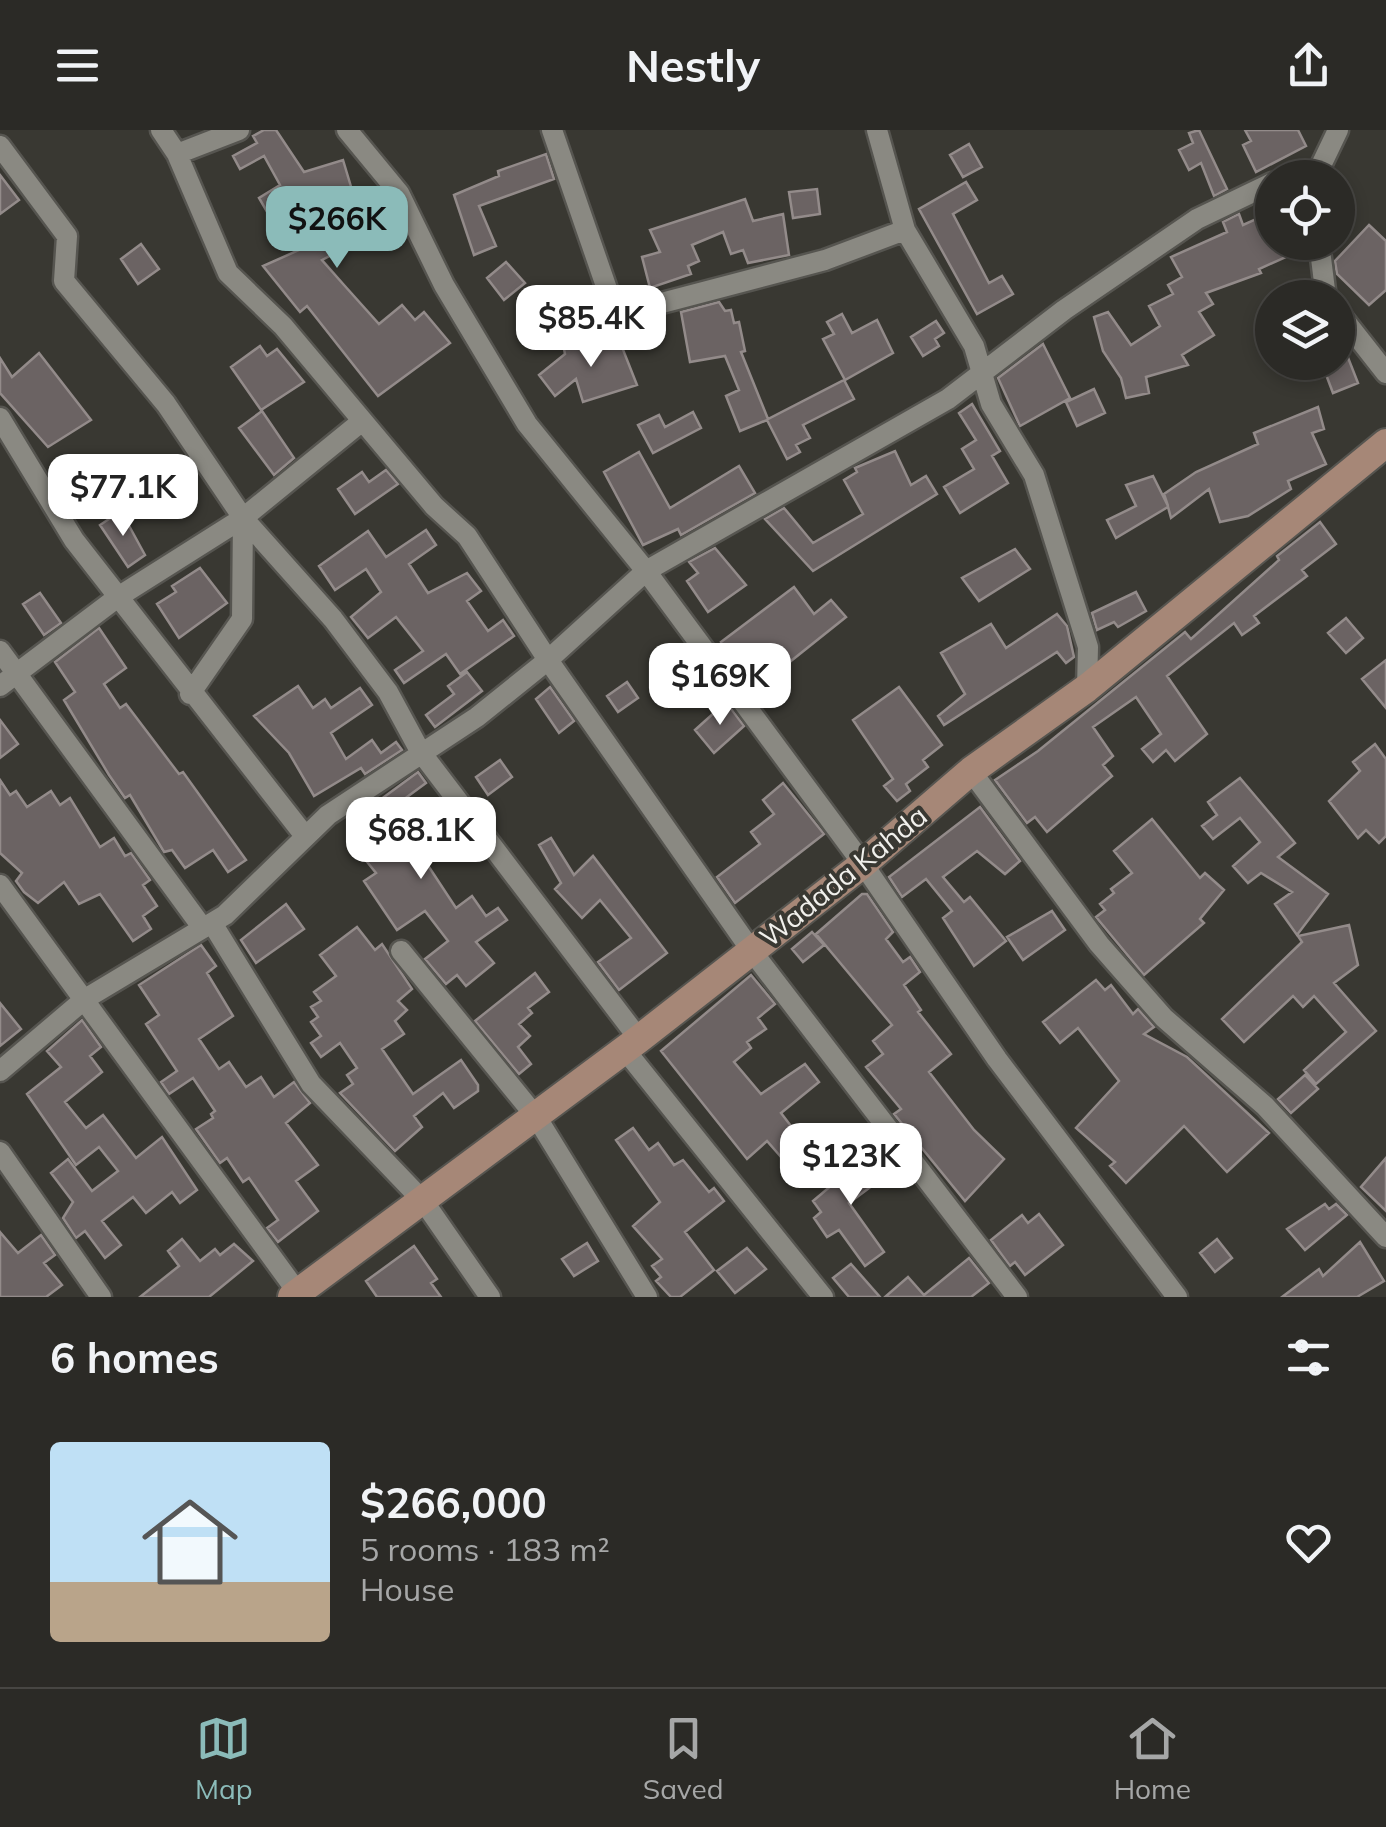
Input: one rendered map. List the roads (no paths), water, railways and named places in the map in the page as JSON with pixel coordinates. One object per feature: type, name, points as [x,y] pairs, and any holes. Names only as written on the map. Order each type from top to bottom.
[{"type":"main road","name":"Wadada Kahda","points":[[297,1296],[537,1118],[863,864],[971,771],[1087,688],[1386,443]]},
{"type":"street","points":[[161,130],[176,154],[228,273],[283,326],[434,506],[466,536],[751,950],[1017,1297]]},
{"type":"street","points":[[176,154],[239,130]]},
{"type":"street","points":[[347,130],[398,193],[444,285],[527,424],[646,572],[863,864],[997,1060],[1176,1297]]},
{"type":"street","points":[[552,130],[616,314],[825,260],[904,230]]},
{"type":"street","points":[[877,130],[904,230],[974,346],[992,404],[1034,475],[1088,647],[1087,688]]},
{"type":"street","points":[[1324,160],[1338,130]]},
{"type":"street","points":[[0,146],[68,236],[64,280],[166,404],[244,518],[333,618],[388,692],[420,751],[632,1044],[823,1297]]},
{"type":"street","points":[[0,1072],[85,999],[242,903],[305,836],[360,791],[478,717],[646,572],[948,399],[1064,310],[1197,219],[1255,191]]},
{"type":"street","points":[[1355,334],[1386,373]]},
{"type":"street","points":[[0,418],[74,540],[190,694],[305,836]]},
{"type":"street","points":[[8,680],[118,596],[244,518],[361,422]]},
{"type":"street","points":[[190,694],[242,619],[244,518]]},
{"type":"street","points":[[0,652],[8,680],[207,925],[311,1084],[424,1202],[490,1297]]},
{"type":"street","points":[[971,771],[1099,944],[1164,1018],[1265,1106],[1386,1237]]},
{"type":"street","points":[[0,885],[297,1296]]},
{"type":"street","points":[[401,952],[537,1118],[646,1297]]},
{"type":"street","points":[[0,1152],[101,1297]]}]
